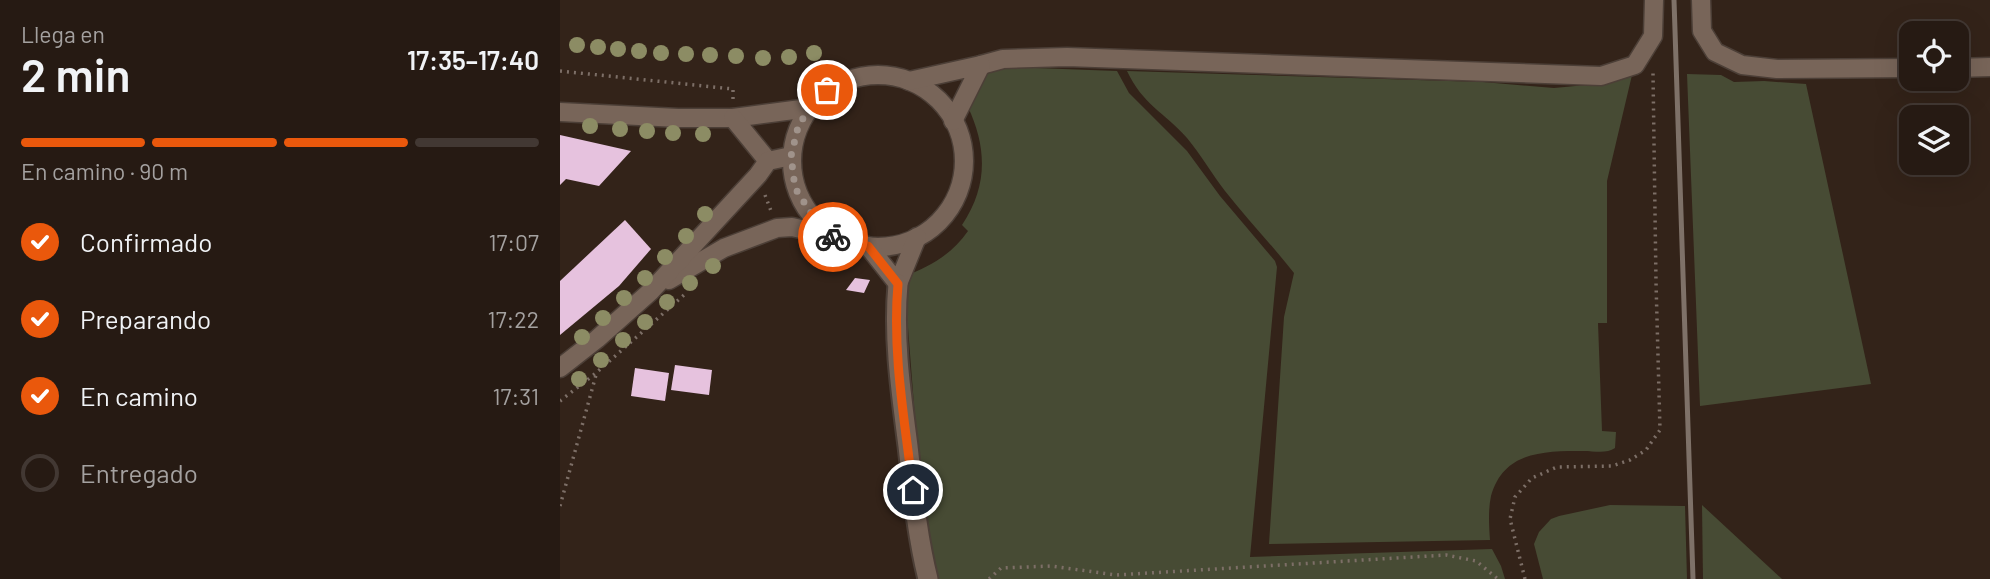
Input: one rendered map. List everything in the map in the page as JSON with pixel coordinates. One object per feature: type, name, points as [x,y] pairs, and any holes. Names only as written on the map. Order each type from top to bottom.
[{"type":"street","points":[[909,81],[1003,59],[1067,57],[1601,76],[1635,65],[1653,36],[1654,0]]},
{"type":"street","points":[[1701,0],[1702,31],[1708,41],[1715,52],[1742,65],[1777,69],[1899,68]]},
{"type":"street","points":[[953,121],[981,65]]},
{"type":"street","points":[[1969,68],[1990,67]]},
{"type":"street","points":[[651,291],[724,248],[777,228],[792,227],[827,234],[858,246],[898,246],[934,229],[958,197],[965,172],[963,141],[944,104],[918,84],[880,74],[858,76],[827,90],[809,108],[798,127],[791,156],[795,188],[827,234]]},
{"type":"street","points":[[560,112],[733,118],[809,108]]},
{"type":"street","points":[[733,118],[763,168]]},
{"type":"street","points":[[560,368],[651,291],[763,168],[791,156]]},
{"type":"street","points":[[917,237],[898,284],[895,313],[919,545],[928,579]]},
{"type":"street","points":[[868,246],[898,284]]},
{"type":"path","points":[[1525,579],[1510,519],[1515,497],[1532,478],[1557,467],[1612,466],[1630,460],[1646,450],[1660,430],[1653,36]]},
{"type":"path","points":[[560,71],[733,89],[733,118]]},
{"type":"path","points":[[763,168],[777,228]]},
{"type":"path","points":[[560,401],[694,288]]},
{"type":"path","points":[[560,506],[596,373]]},
{"type":"path","points":[[989,579],[1001,568],[1051,566],[1116,575],[1446,555],[1476,561],[1498,579]]},
{"type":"green space","points":[[1011,67],[1117,71],[1129,93],[1187,151],[1220,196],[1275,261],[1277,267],[1250,557],[1492,549],[1505,579],[933,579],[919,470],[904,276],[940,259],[968,231],[962,225],[977,196],[982,167],[979,137],[968,107],[982,75]]},
{"type":"green space","points":[[1127,71],[1483,82],[1554,88],[1586,85],[1632,75],[1607,181],[1607,323],[1598,323],[1602,431],[1616,432],[1615,448],[1604,452],[1540,453],[1516,462],[1505,470],[1491,496],[1490,540],[1269,544],[1284,317],[1294,273],[1225,191],[1187,138],[1147,100]]},
{"type":"green space","points":[[1687,74],[1721,75],[1734,82],[1806,84],[1871,384],[1700,406]]},
{"type":"green space","points":[[1610,505],[1685,506],[1687,579],[1543,579],[1534,544],[1539,532],[1551,519]]},
{"type":"green space","points":[[1702,505],[1782,579],[1703,579]]},
{"type":"building","points":[[560,135],[631,151],[599,186],[566,179],[560,185]]},
{"type":"building","points":[[625,220],[651,249],[619,286],[560,335],[560,281]]},
{"type":"building","points":[[855,278],[870,280],[864,293],[846,290]]},
{"type":"building","points":[[675,365],[712,370],[709,395],[671,390]]},
{"type":"building","points":[[635,368],[669,373],[665,401],[631,396]]},
{"type":"railway","points":[[1674,0],[1693,579]]},
{"type":"way so far","points":[[827,90],[809,108],[798,127],[791,156],[795,188],[820,227],[833,237]]},
{"type":"route","points":[[833,237],[858,246],[868,246],[898,284],[895,313],[913,490]]}]
